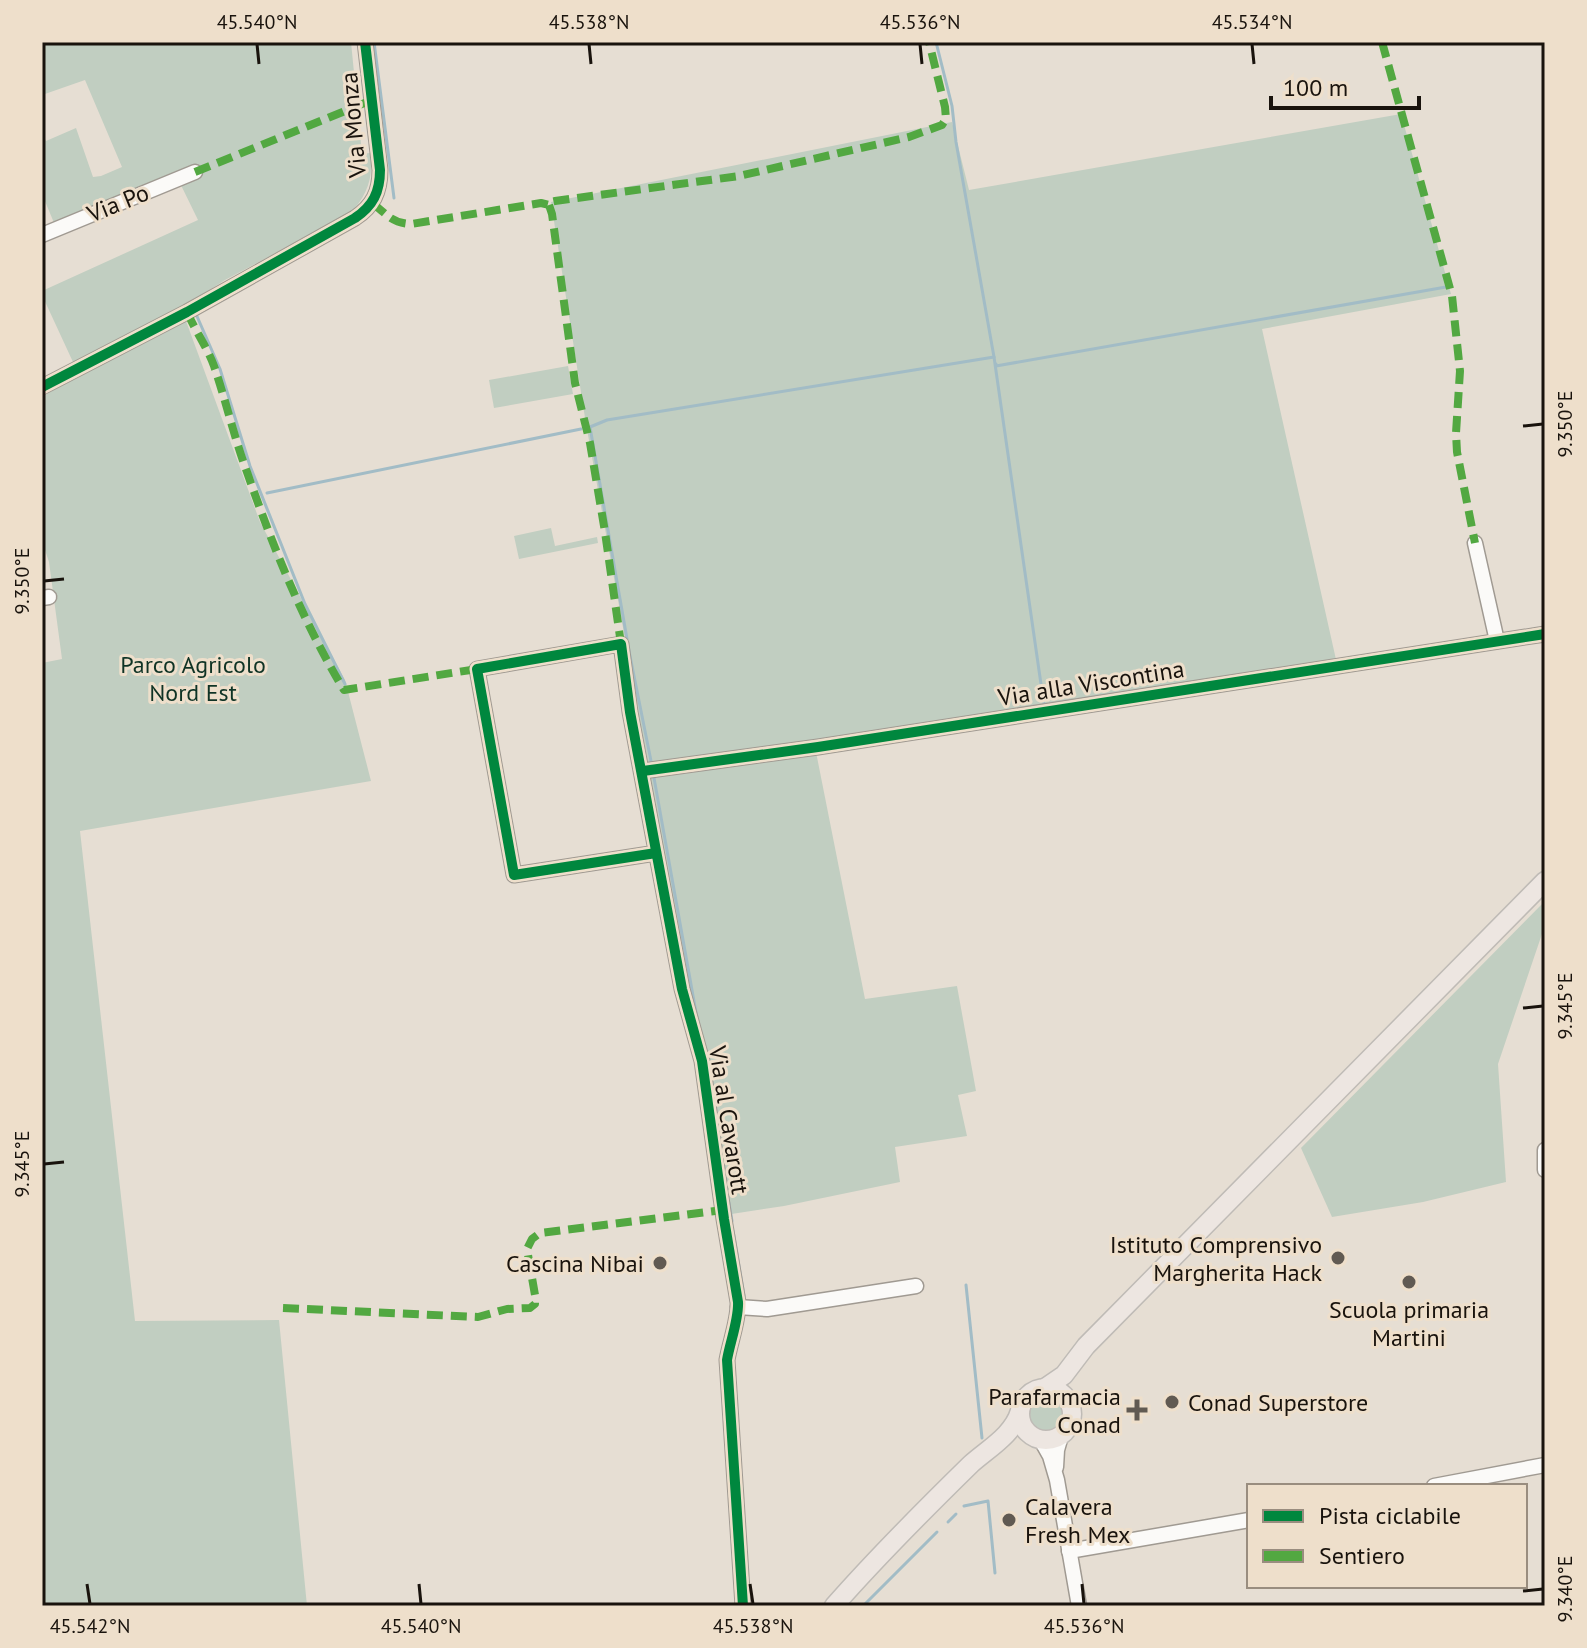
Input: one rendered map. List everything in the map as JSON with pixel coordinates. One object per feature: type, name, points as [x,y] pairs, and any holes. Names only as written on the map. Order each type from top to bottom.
[{"type":"main road","points":[[1045,1388],[1064,1375],[1086,1346],[1545,881]]},
{"type":"main road","points":[[973,1462],[1014,1442],[1053,1440],[1066,1431],[1072,1413],[1071,1382],[1086,1346]]},
{"type":"main road","points":[[834,1606],[973,1462],[1011,1430],[1028,1395],[1045,1388],[1059,1392],[1070,1404]]},
{"type":"main road","points":[[1020,1411],[1024,1428],[1038,1439]]},
{"type":"street","name":"Via Monza","points":[[43,383],[187,312],[355,218],[372,203],[379,186],[380,170],[365,42]]},
{"type":"street","name":"Via Po","points":[[42,235],[195,172]]},
{"type":"street","points":[[1475,543],[1497,641]]},
{"type":"street","name":"Via alla Viscontina","points":[[643,771],[818,747],[1545,634]]},
{"type":"street","name":"Via al Cavarott","points":[[656,853],[514,875],[477,669],[621,644],[682,989],[702,1061],[738,1307],[727,1360],[743,1606]]},
{"type":"street","points":[[1545,1150],[1545,1170]]},
{"type":"street","points":[[738,1307],[767,1309],[916,1286]]},
{"type":"street","points":[[1057,1480],[1056,1455],[1061,1436]]},
{"type":"street","points":[[1038,1439],[1050,1456],[1057,1480],[1079,1606]]},
{"type":"street","points":[[1445,1484],[1545,1465]]},
{"type":"street","points":[[1069,1551],[1247,1520]]},
{"type":"green space","name":"Parco Agricolo Nord Est","points":[[42,42],[351,42],[362,154],[370,153],[368,186],[349,214],[225,280],[180,309],[260,522],[345,680],[371,781],[80,831],[135,1321],[279,1320],[307,1606],[42,1606],[42,663],[62,659],[49,562],[42,541],[42,397],[79,375],[42,291],[198,220],[178,179],[57,230],[42,194],[42,133],[46,141],[76,128],[93,177],[122,167],[85,80],[42,95]]},
{"type":"green space","points":[[1401,114],[1451,294],[1262,329],[1337,664],[648,765],[586,424],[551,202],[952,122],[969,190]]},
{"type":"green space","points":[[568,366],[573,394],[494,408],[489,380]]},
{"type":"green space","points":[[551,528],[555,546],[597,537],[598,543],[519,559],[514,536]]},
{"type":"green space","points":[[816,752],[865,999],[957,986],[976,1091],[958,1095],[967,1136],[895,1147],[900,1182],[725,1215],[676,948],[649,775]]},
{"type":"green space","points":[[1545,901],[1545,925],[1498,1064],[1506,1182],[1423,1202],[1332,1217],[1301,1148]]},
{"type":"green space","points":[[1046,1396],[1059,1401],[1064,1414],[1059,1427],[1046,1432],[1033,1427],[1028,1414],[1033,1401]]},
{"type":"waterway","points":[[374,42],[394,198]]},
{"type":"waterway","points":[[936,42],[952,106],[994,357]]},
{"type":"waterway","points":[[996,364],[1446,287]]},
{"type":"waterway","points":[[196,314],[220,369],[250,466],[305,604],[345,684]]},
{"type":"waterway","points":[[627,639],[590,427],[607,420],[994,357],[1044,705]]},
{"type":"waterway","points":[[267,493],[581,429]]},
{"type":"waterway","points":[[628,646],[651,761]]},
{"type":"waterway","points":[[654,778],[697,1018]]},
{"type":"waterway","points":[[729,1203],[732,1221]]},
{"type":"waterway","points":[[733,1231],[744,1296]]},
{"type":"waterway","points":[[966,1285],[982,1438]]},
{"type":"waterway","points":[[964,1506],[988,1501],[995,1573]]},
{"type":"waterway","points":[[948,1522],[956,1514]]},
{"type":"waterway","points":[[863,1606],[937,1532]]},
{"type":"marked path","points":[[372,203],[394,220],[411,224],[739,176],[909,137],[942,125],[946,119],[929,42]]},
{"type":"marked path","points":[[1382,42],[1452,296],[1460,371],[1457,452],[1475,543]]},
{"type":"marked path","points":[[195,172],[372,100]]},
{"type":"marked path","points":[[549,205],[575,383],[590,443],[621,644]]},
{"type":"marked path","points":[[187,312],[214,366],[242,459],[278,556],[315,638],[344,690],[477,669]]},
{"type":"marked path","points":[[283,1308],[478,1317],[507,1309],[530,1308],[535,1304],[535,1295],[527,1249],[532,1239],[540,1233],[723,1210]]},
{"type":"cycle path","points":[[42,387],[187,312],[366,209],[377,192],[380,170],[365,42]]},
{"type":"cycle path","points":[[643,771],[818,747],[1545,634]]},
{"type":"cycle path","points":[[656,853],[514,875],[477,669],[621,644],[630,712],[682,989],[702,1061],[738,1302],[727,1360],[743,1606]]},
{"type":"place","name":"Istituto Comprensivo Margherita Hack","points":[[1338,1258]]},
{"type":"place","name":"Cascina Nibai","points":[[660,1263]]},
{"type":"place","name":"Scuola primaria Martini","points":[[1409,1282]]},
{"type":"place","name":"Conad Superstore","points":[[1172,1402]]},
{"type":"place","name":"Parafarmacia Conad","points":[[1137,1410]]},
{"type":"place","name":"Calavera Fresh Mex","points":[[1009,1520]]}]
